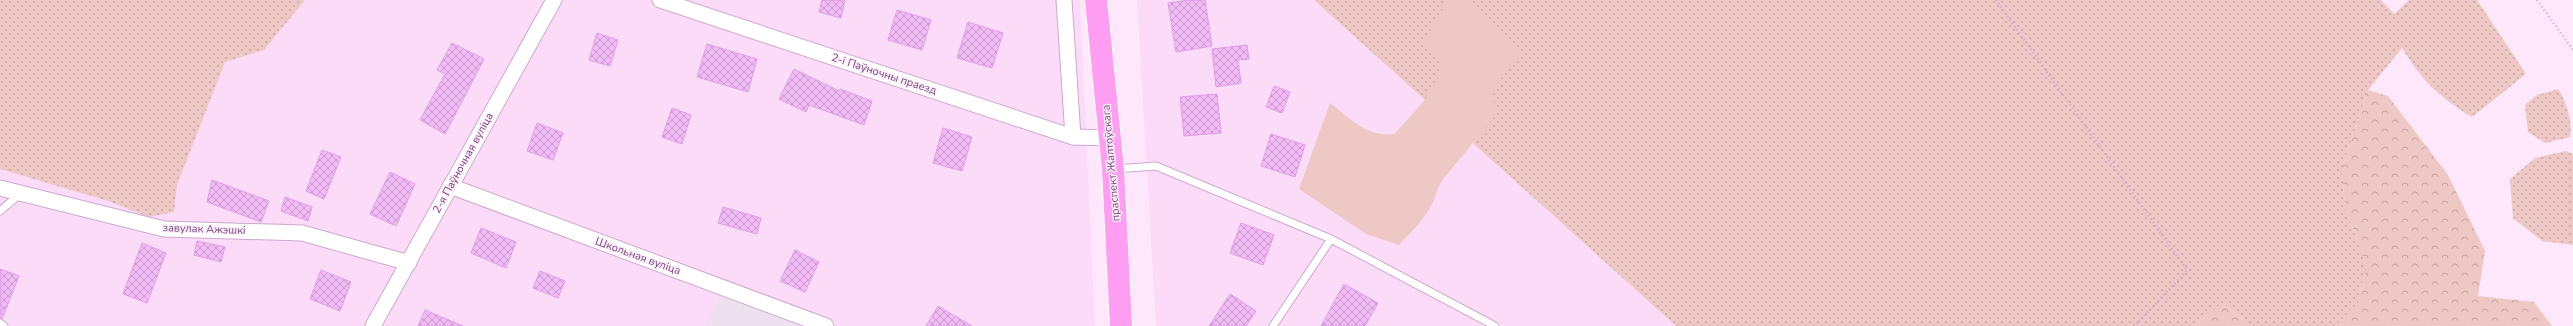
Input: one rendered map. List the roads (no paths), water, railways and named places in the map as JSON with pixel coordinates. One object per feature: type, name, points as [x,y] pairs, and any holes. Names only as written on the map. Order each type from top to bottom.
[{"type":"main road","name":"праспект Жалтоўскага","points":[[1096,0],[1112,169],[1121,326]]},
{"type":"street","name":"2-я Паўночная вуліца","points":[[373,326],[554,0]]},
{"type":"street","name":"2-і Паўночны праезд","points":[[660,0],[1073,137],[1109,138]]},
{"type":"street","points":[[1064,0],[1073,137]]},
{"type":"street","name":"Школьная вуліца","points":[[450,186],[826,326]]},
{"type":"street","name":"завулак Ажэшкі","points":[[0,188],[164,229],[302,233],[409,263]]},
{"type":"lane","points":[[1112,169],[1156,166],[1331,239],[1495,326]]},
{"type":"lane","points":[[0,211],[22,193]]},
{"type":"lane","points":[[1272,326],[1331,239]]},
{"type":"lane","points":[[0,323],[4,326]]}]
